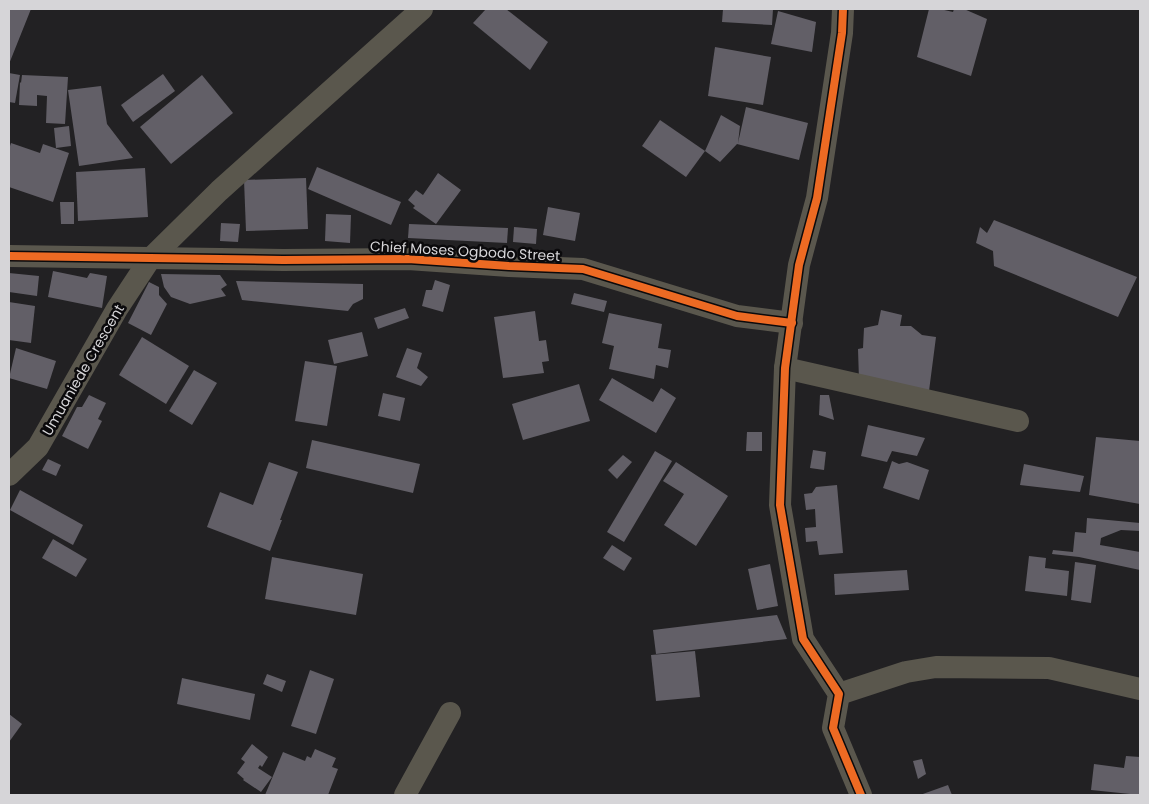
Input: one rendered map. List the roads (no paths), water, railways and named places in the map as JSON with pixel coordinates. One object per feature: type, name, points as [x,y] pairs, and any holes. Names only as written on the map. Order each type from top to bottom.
[{"type":"street","name":"Umuaniede Crescent","points":[[9,475],[38,446],[117,309],[150,259],[219,190],[422,9]]},
{"type":"street","points":[[843,9],[842,33],[817,198],[799,265],[785,368],[780,505],[803,638],[839,694],[833,728],[861,795]]},
{"type":"street","name":"Chief Moses Ogbodo Street","points":[[9,256],[150,259],[408,259],[583,269],[737,316],[792,322]]},
{"type":"street","points":[[785,368],[1018,421]]},
{"type":"street","points":[[839,694],[906,672],[936,667],[1049,668],[1140,689]]},
{"type":"street","points":[[405,795],[450,713]]}]
